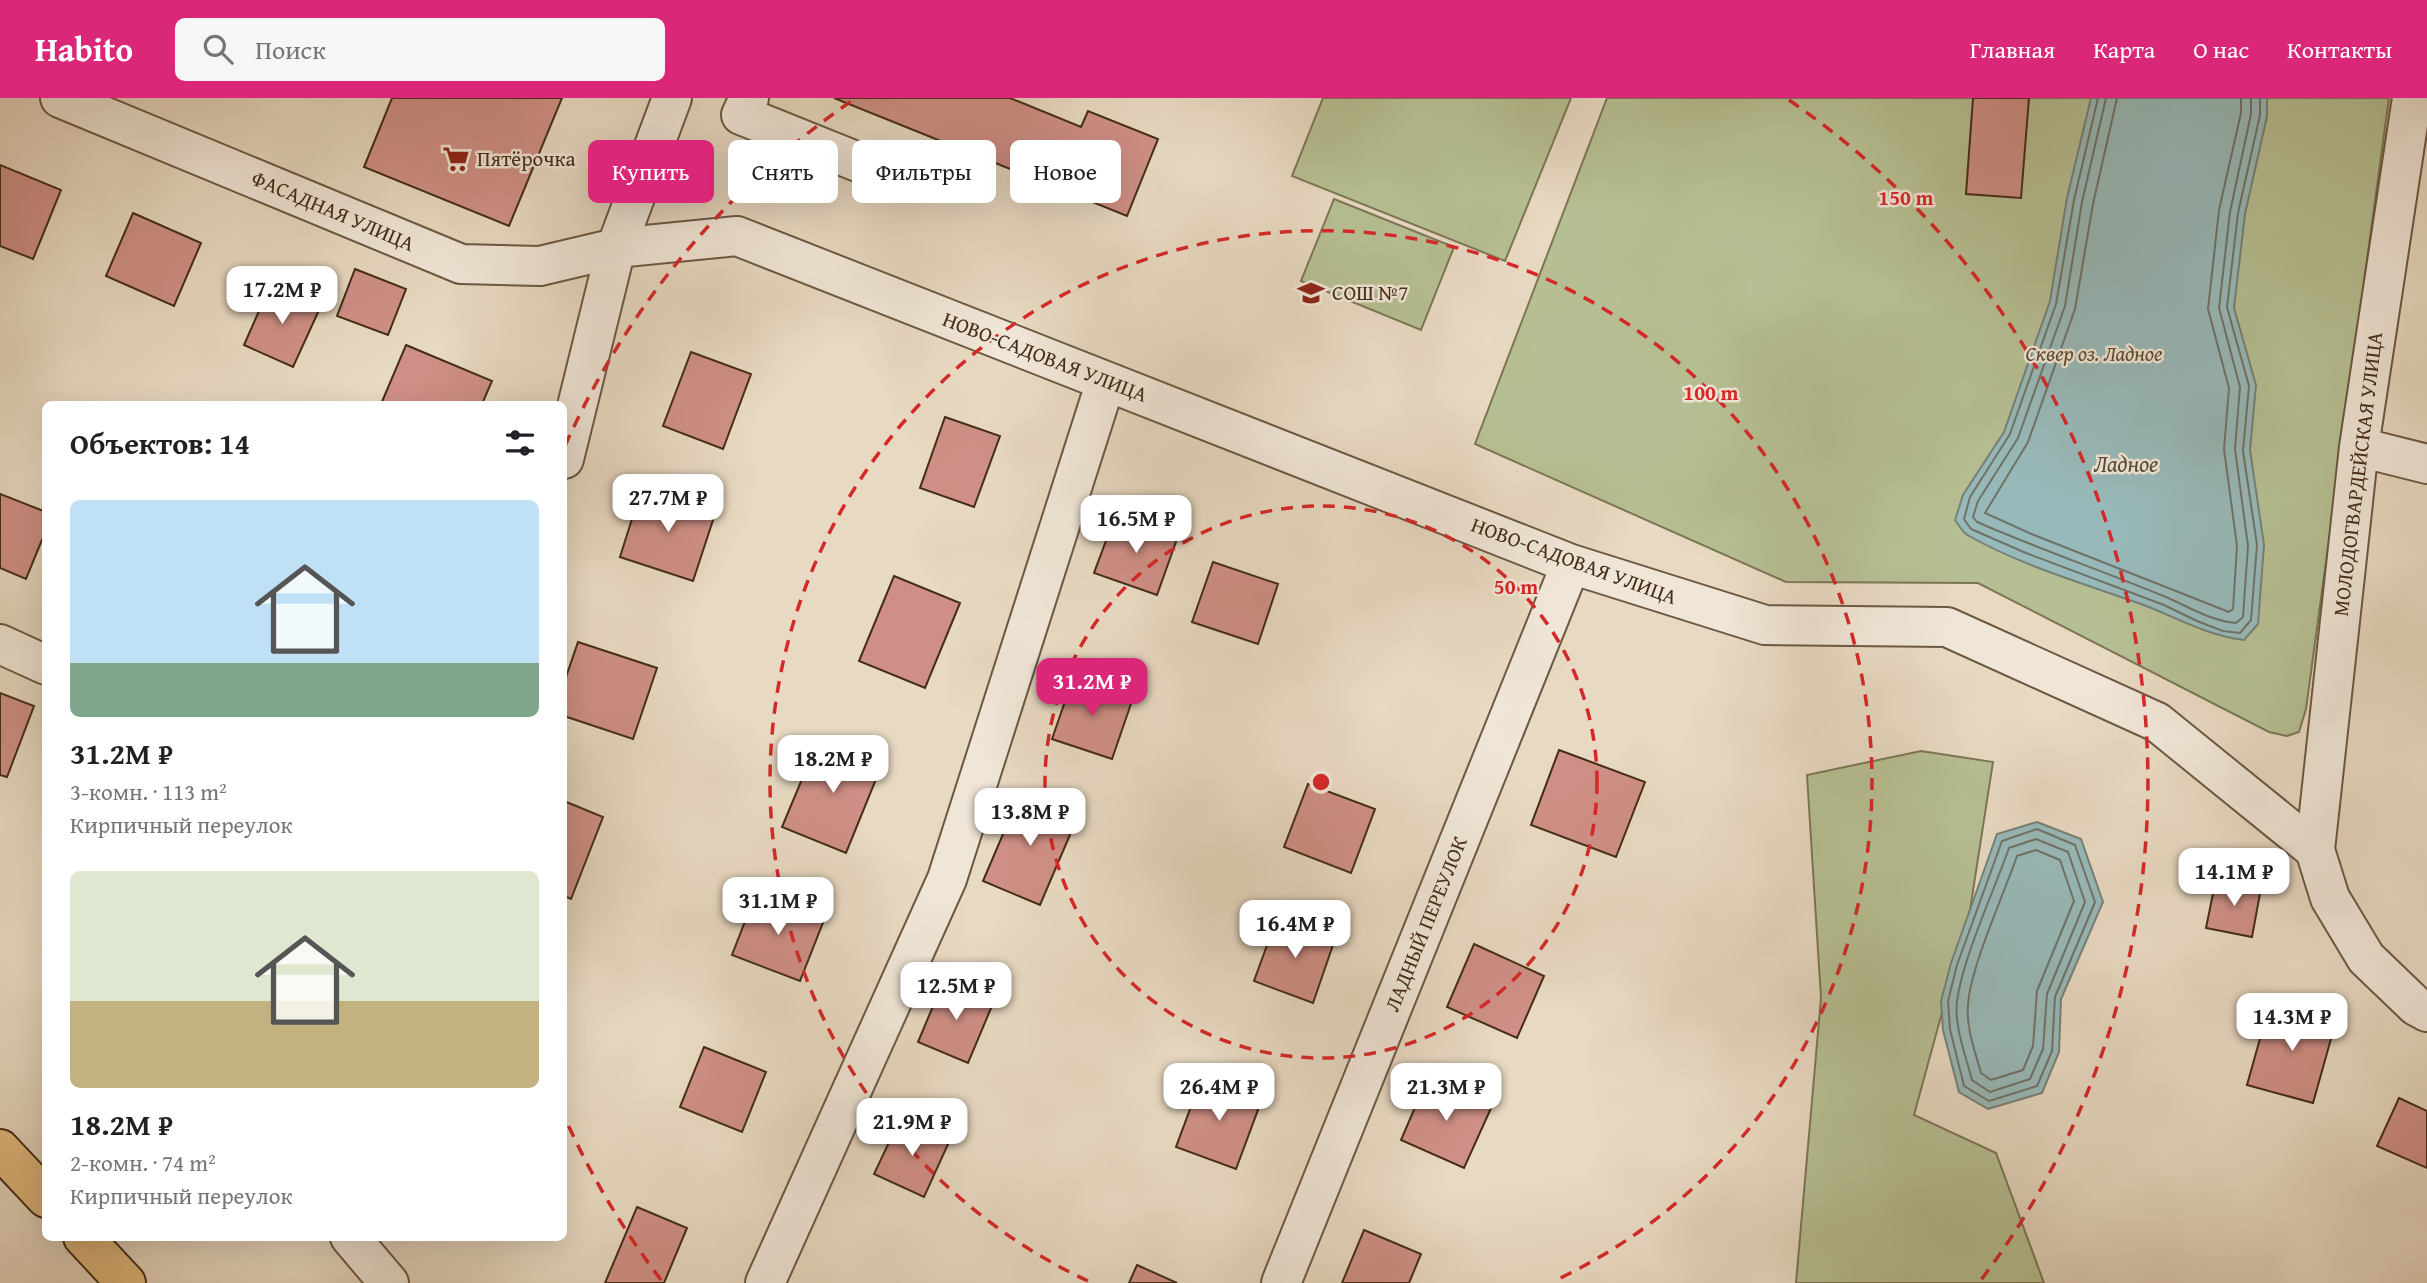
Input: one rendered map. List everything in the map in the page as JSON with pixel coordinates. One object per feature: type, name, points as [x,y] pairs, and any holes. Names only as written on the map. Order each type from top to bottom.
[{"type":"main road","points":[[0,1149],[42,1194]]},
{"type":"main road","points":[[87,1241],[126,1283]]},
{"type":"street","name":"ФАСАДНАЯ УЛИЦА","points":[[60,98],[461,264],[540,266],[616,248]]},
{"type":"street","points":[[567,447],[616,248],[672,98]]},
{"type":"street","points":[[748,98],[741,115],[852,160]]},
{"type":"street","name":"МОЛОДОГВАРДЕЙСКАЯ УЛИЦА","points":[[2315,850],[2359,447],[2412,98]]},
{"type":"street","name":"НОВО-САДОВАЯ УЛИЦА","points":[[616,248],[737,236],[1571,564],[1765,625],[1947,627],[2157,722],[2315,850]]},
{"type":"street","points":[[765,1283],[947,879],[1106,381]]},
{"type":"street","points":[[2359,447],[2427,464]]},
{"type":"street","name":"ЛАДНЫЙ ПЕРЕУЛОК","points":[[1282,1283],[1571,564]]},
{"type":"street","points":[[0,644],[42,663]]},
{"type":"street","points":[[2315,850],[2330,898],[2366,958],[2416,1006],[2427,1012]]},
{"type":"street","points":[[353,1241],[389,1283]]},
{"type":"green space","points":[[1323,98],[1571,98],[1505,261],[1292,176]]},
{"type":"green space","name":"Сквер оз. Ладное","points":[[1607,98],[2389,98],[2306,709],[2299,732],[2287,736],[2269,732],[1978,583],[1786,582],[1475,444]]},
{"type":"green space","points":[[1334,199],[1454,247],[1421,330],[1301,281]]},
{"type":"green space","points":[[1921,751],[1993,762],[1970,910],[1914,1115],[1996,1153],[2044,1283],[1796,1283],[1821,998],[1807,775]]},
{"type":"water","name":"Ладное","points":[[2091,98],[2267,98],[2267,116],[2245,214],[2234,308],[2256,385],[2250,450],[2264,545],[2258,624],[2244,640],[2207,631],[2012,557],[1967,535],[1955,520],[1963,495],[2004,432],[2050,301],[2067,198]]},
{"type":"water","points":[[2037,822],[2081,839],[2103,902],[2061,999],[2059,1052],[2042,1093],[1988,1109],[1959,1092],[1943,1030],[1941,1001],[1951,963],[1997,834]]},
{"type":"building","points":[[392,98],[562,98],[509,226],[364,167]]},
{"type":"building","points":[[834,98],[1010,98],[1081,127],[1088,111],[1158,139],[1127,216],[1095,203],[1121,203],[1121,140],[1010,140],[1010,169],[996,163],[996,140],[938,140]]},
{"type":"building","points":[[1973,98],[2029,98],[2021,198],[1966,194]]},
{"type":"building","points":[[0,165],[61,190],[33,259],[0,246]]},
{"type":"building","points":[[133,213],[201,243],[174,306],[106,276]]},
{"type":"building","points":[[355,269],[406,289],[388,335],[337,316]]},
{"type":"building","points":[[270,286],[320,308],[293,367],[244,345]]},
{"type":"building","points":[[406,345],[492,381],[483,401],[382,401]]},
{"type":"building","points":[[691,352],[751,374],[723,449],[663,426]]},
{"type":"building","points":[[945,417],[1000,436],[974,507],[920,488]]},
{"type":"building","points":[[642,487],[716,511],[693,581],[620,557]]},
{"type":"building","points":[[0,494],[42,510],[42,540],[26,579],[0,568]]},
{"type":"building","points":[[1116,514],[1178,536],[1157,595],[1094,573]]},
{"type":"building","points":[[1213,562],[1278,584],[1258,644],[1192,622]]},
{"type":"building","points":[[894,576],[960,603],[925,688],[859,661]]},
{"type":"building","points":[[578,642],[657,668],[633,739],[567,717],[567,674]]},
{"type":"building","points":[[1073,678],[1133,698],[1112,759],[1052,739]]},
{"type":"building","points":[[0,693],[34,706],[7,777],[0,775]]},
{"type":"building","points":[[820,736],[883,762],[846,853],[782,827]]},
{"type":"building","points":[[1559,750],[1645,782],[1616,857],[1531,825]]},
{"type":"building","points":[[1308,784],[1375,809],[1351,873],[1284,847]]},
{"type":"building","points":[[1021,792],[1078,816],[1040,905],[983,881]]},
{"type":"building","points":[[567,802],[603,817],[571,899],[567,897]]},
{"type":"building","points":[[2216,879],[2261,888],[2252,937],[2206,928]]},
{"type":"building","points":[[756,893],[824,920],[800,981],[732,955]]},
{"type":"building","points":[[1277,918],[1335,939],[1313,1003],[1254,981]]},
{"type":"building","points":[[1474,944],[1544,976],[1517,1038],[1447,1007]]},
{"type":"building","points":[[944,980],[994,1001],[968,1063],[918,1042]]},
{"type":"building","points":[[2270,1003],[2336,1021],[2313,1103],[2247,1085]]},
{"type":"building","points":[[704,1047],[766,1072],[742,1132],[680,1107]]},
{"type":"building","points":[[1202,1077],[1262,1099],[1236,1169],[1176,1147]]},
{"type":"building","points":[[1428,1077],[1492,1106],[1464,1168],[1401,1140]]},
{"type":"building","points":[[2399,1098],[2427,1111],[2427,1168],[2377,1146]]},
{"type":"building","points":[[900,1119],[949,1142],[924,1197],[874,1174]]},
{"type":"building","points":[[637,1207],[687,1228],[664,1283],[605,1283]]},
{"type":"building","points":[[1364,1230],[1421,1254],[1409,1283],[1342,1283]]},
{"type":"building","points":[[1137,1265],[1177,1283],[1129,1283]]},
{"type":"place","name":"Пятёрочка","points":[[456,159]]},
{"type":"place","name":"СОШ №7","points":[[1311,293]]}]
